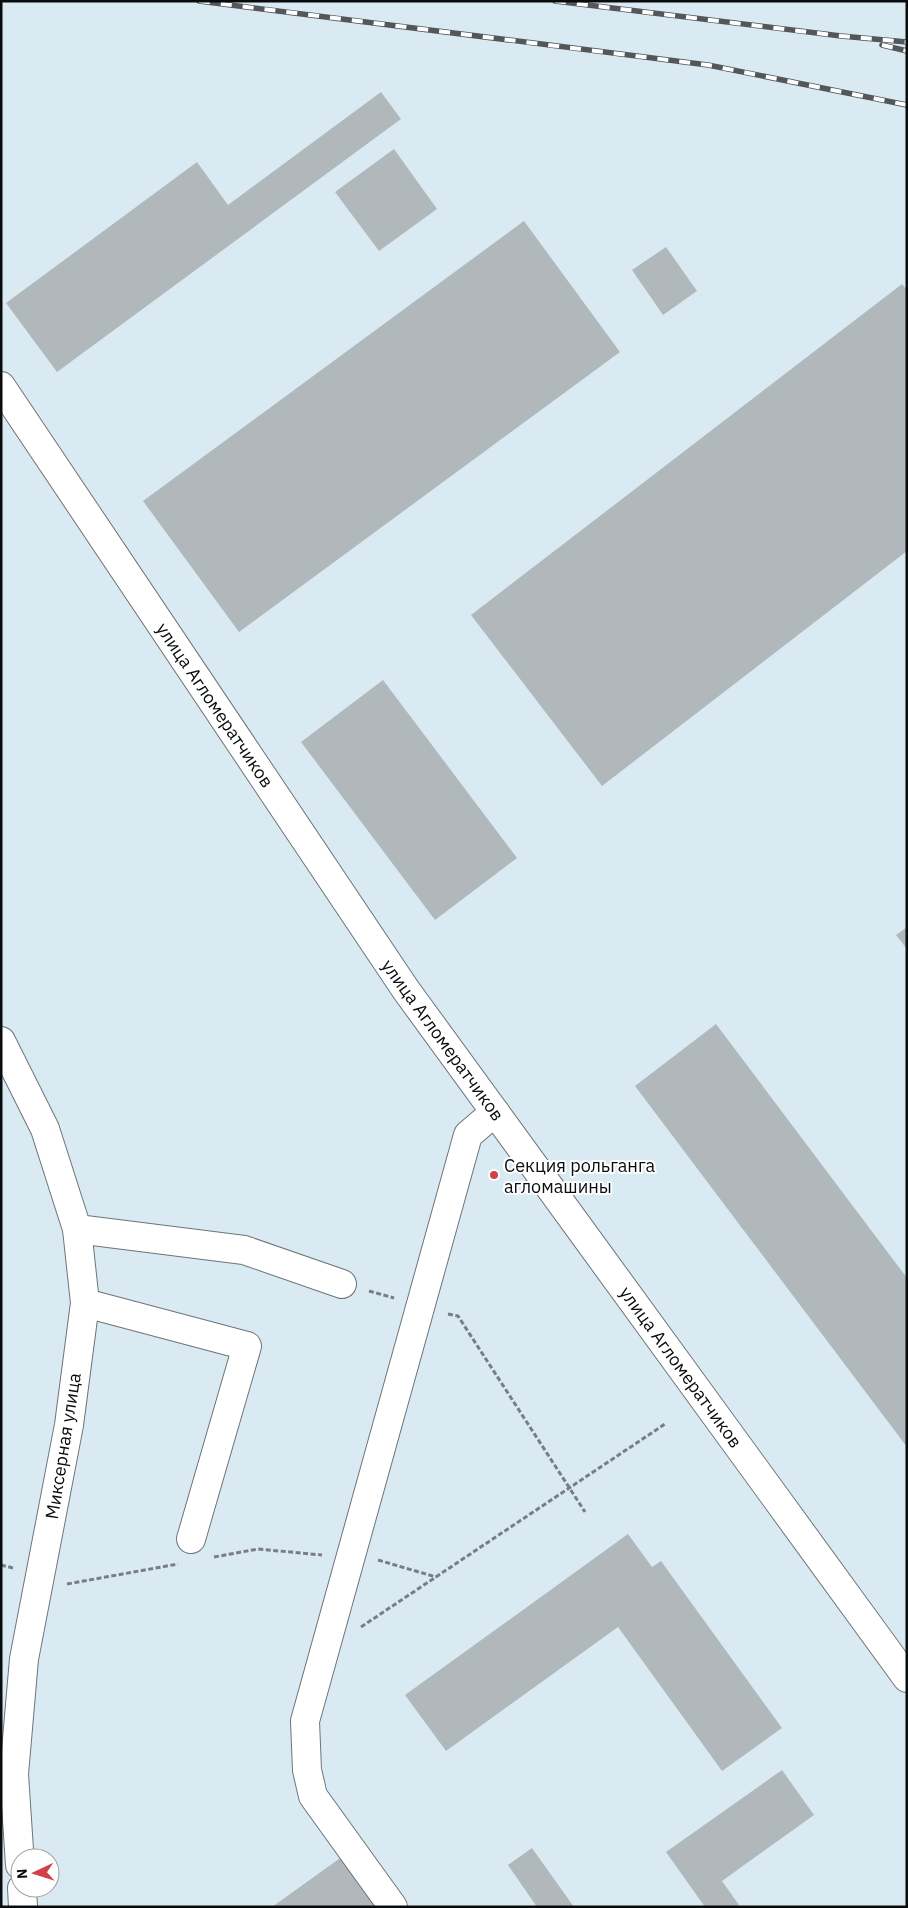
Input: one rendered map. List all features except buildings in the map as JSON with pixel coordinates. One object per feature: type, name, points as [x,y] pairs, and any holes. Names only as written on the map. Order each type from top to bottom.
[{"type":"street","name":"улица Агломератчиков","points":[[1,386],[406,990],[907,1678]]},
{"type":"street","name":"Миксерная улица","points":[[1,1041],[45,1129],[77,1229],[85,1303],[69,1425],[24,1659],[14,1774],[19,1848]]},
{"type":"street","points":[[393,1907],[313,1796],[307,1770],[305,1721],[468,1135],[495,1112]]},
{"type":"street","points":[[77,1229],[244,1250],[342,1284]]},
{"type":"street","points":[[85,1303],[247,1346],[187,1551]]},
{"type":"path","points":[[342,1284],[458,1316],[585,1512]]},
{"type":"path","points":[[354,1632],[665,1424]]},
{"type":"path","points":[[211,1558],[258,1549],[375,1560],[436,1577]]},
{"type":"path","points":[[1,1565],[69,1584],[187,1551]]},
{"type":"shaded area","points":[[1,1],[907,1],[907,1907],[1,1907]]},
{"type":"railway","points":[[199,1],[708,65],[907,105]]},
{"type":"railway","points":[[555,1],[841,36],[907,42]]},
{"type":"railway","points":[[882,45],[907,51]]},
{"type":"place","name":"Секция рольганга агломашины","points":[[494,1175]]}]
